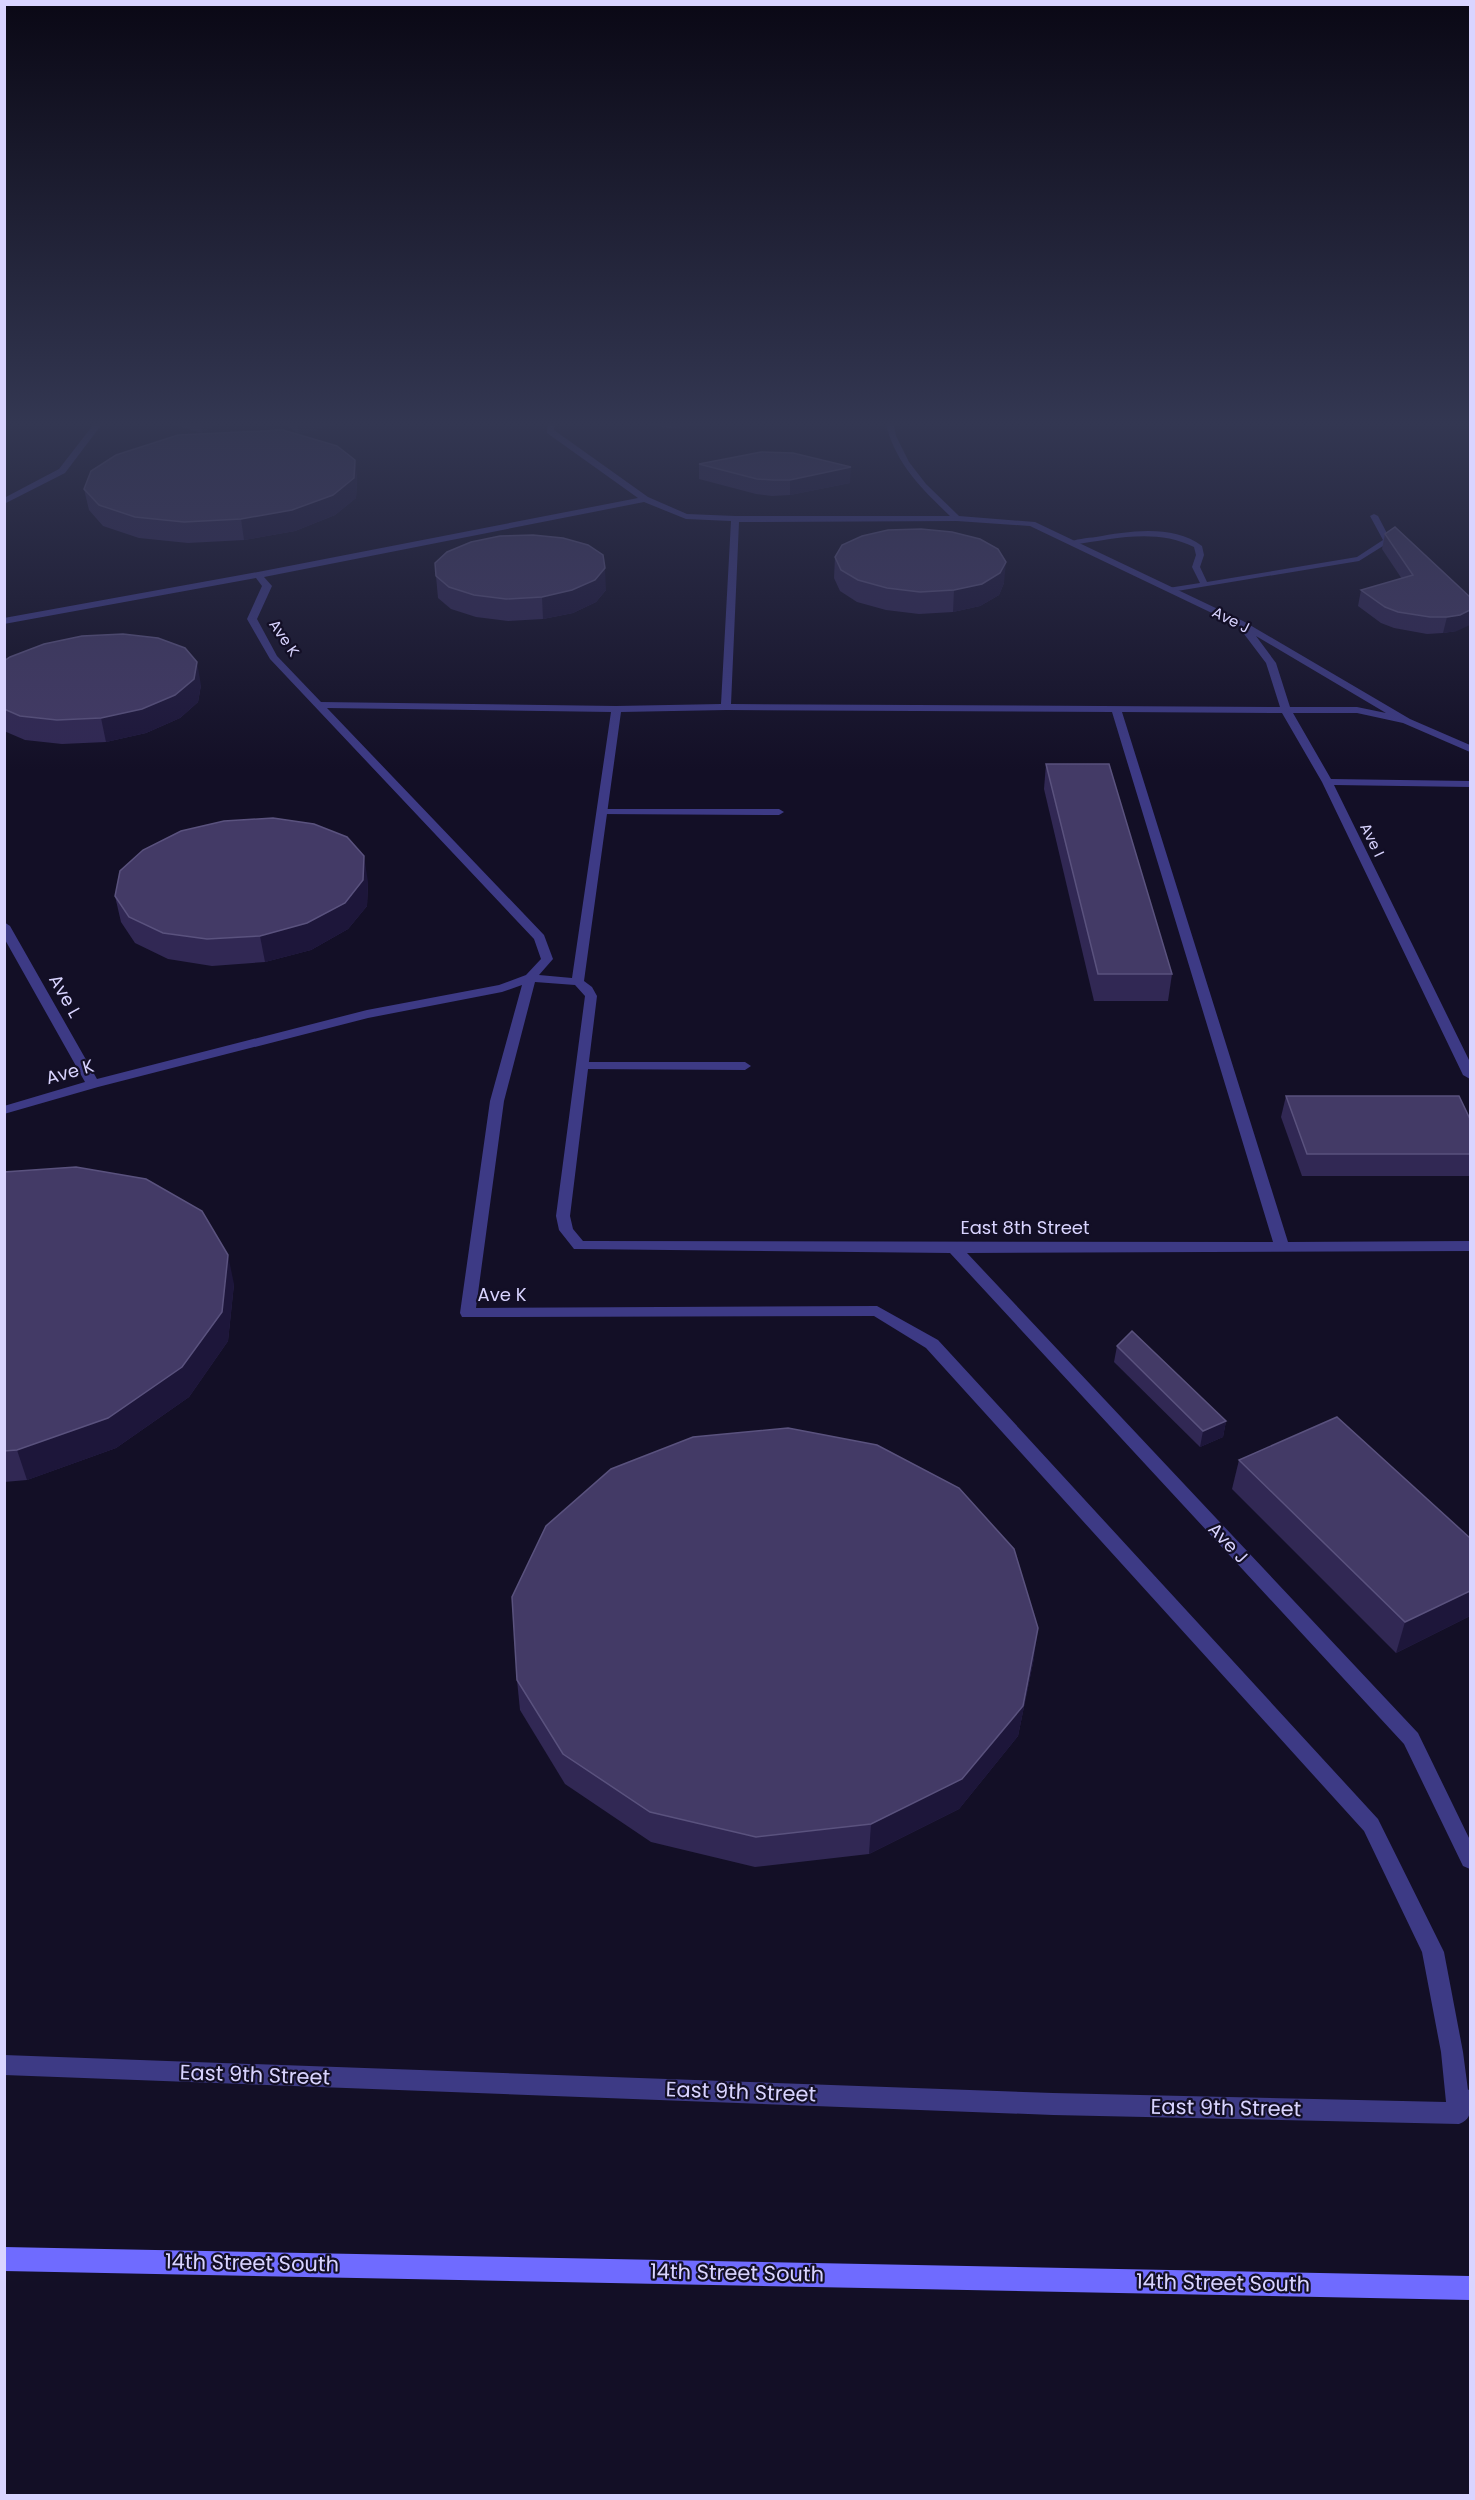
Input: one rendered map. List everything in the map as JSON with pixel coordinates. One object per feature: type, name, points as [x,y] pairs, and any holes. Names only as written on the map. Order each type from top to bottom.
[{"type":"street","points":[[4,621],[453,537]]},
{"type":"street","points":[[726,707],[734,537]]},
{"type":"street","name":"Ave J","points":[[1059,537],[1240,623],[1406,721],[1470,749]]},
{"type":"street","name":"Ave K","points":[[258,575],[267,586],[252,619],[273,657],[540,938],[547,959],[530,978],[497,1101],[468,1314],[877,1311],[932,1344],[1371,1825],[1433,1952],[1465,2107]]},
{"type":"street","name":"Ave I","points":[[1240,623],[1271,663],[1286,710],[1327,782],[1470,1075]]},
{"type":"street","points":[[319,705],[616,709],[726,707],[1357,710],[1406,721]]},
{"type":"street","points":[[582,1066],[591,996],[588,990],[578,982],[616,709]]},
{"type":"street","points":[[1116,710],[1282,1246]]},
{"type":"street","points":[[1327,782],[1470,784]]},
{"type":"street","name":"Ave L","points":[[4,926],[93,1084]]},
{"type":"street","name":"Ave K","points":[[4,1110],[93,1084],[367,1014],[502,988],[530,978],[578,982]]},
{"type":"street","name":"East 8th Street","points":[[582,1066],[563,1216],[566,1230],[579,1246],[954,1248],[1470,1246]]},
{"type":"street","name":"Ave J","points":[[954,1248],[1411,1739],[1470,1860]]},
{"type":"street","name":"East 9th Street","points":[[4,2066],[1053,2104],[1465,2107]]},
{"type":"street","name":"14th Street South","points":[[4,2259],[1470,2288]]},
{"type":"lane","points":[[1072,543],[1123,537]]},
{"type":"lane","points":[[1178,537],[1197,546],[1200,555],[1196,567],[1205,585]]},
{"type":"lane","points":[[1171,590],[1359,559],[1387,541],[1385,537]]},
{"type":"lane","points":[[602,812],[779,812]]},
{"type":"lane","points":[[582,1066],[745,1066]]},
{"type":"building","points":[[497,537],[563,538],[588,545],[603,555],[605,568],[595,580],[572,590],[542,597],[506,599],[474,595],[449,587],[436,576],[435,563],[447,552],[471,542]]},
{"type":"building","points":[[861,537],[971,537],[998,549],[1006,562],[1000,573],[982,584],[954,590],[920,592],[887,588],[858,580],[841,570],[835,557],[842,545]]},
{"type":"building","points":[[1387,537],[1405,537],[1470,597],[1470,610],[1460,615],[1447,617],[1398,612],[1385,607],[1361,590],[1413,575]]},
{"type":"building","points":[[123,634],[158,638],[185,648],[197,662],[194,679],[175,695],[142,709],[101,718],[57,720],[20,716],[4,709],[4,661],[10,657],[44,644],[82,636]]},
{"type":"building","points":[[1046,764],[1109,764],[1172,974],[1098,974]]},
{"type":"building","points":[[273,818],[314,824],[347,837],[364,856],[363,880],[345,903],[307,923],[260,936],[207,939],[163,933],[129,917],[115,896],[120,871],[143,850],[181,831],[224,821]]},
{"type":"building","points":[[1286,1096],[1459,1096],[1470,1119],[1470,1154],[1307,1154]]},
{"type":"building","points":[[76,1167],[146,1179],[202,1211],[228,1255],[222,1312],[182,1367],[108,1418],[17,1450],[4,1451],[4,1172]]},
{"type":"building","points":[[1132,1331],[1226,1421],[1203,1431],[1117,1346]]},
{"type":"building","points":[[1337,1417],[1470,1538],[1470,1591],[1405,1622],[1239,1460]]},
{"type":"building","points":[[788,1428],[877,1445],[959,1488],[1014,1549],[1038,1628],[1023,1706],[962,1779],[871,1824],[756,1837],[650,1812],[563,1754],[517,1680],[512,1597],[546,1526],[611,1469],[693,1437]]}]
